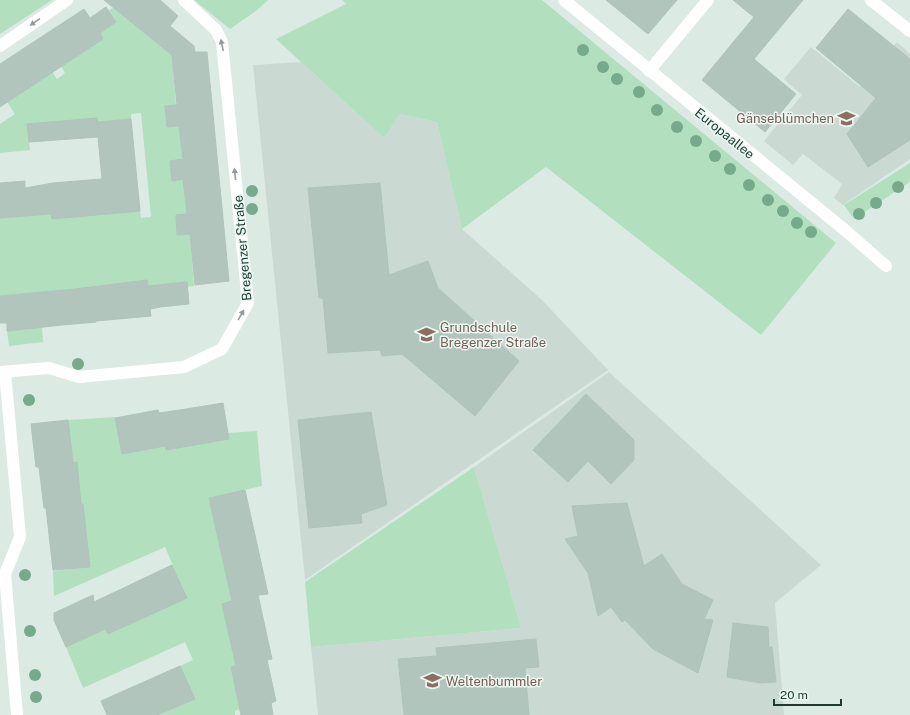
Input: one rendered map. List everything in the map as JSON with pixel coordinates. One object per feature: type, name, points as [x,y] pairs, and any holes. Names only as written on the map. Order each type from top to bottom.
[{"type":"street","points":[[0,46],[67,0]]},
{"type":"street","name":"Bregenzer Straße","points":[[2,372],[49,368],[79,377],[184,367],[222,349],[248,303],[222,42],[216,30],[184,0]]},
{"type":"street","name":"Europaallee","points":[[564,0],[846,231],[886,266]]},
{"type":"street","points":[[650,71],[708,0]]},
{"type":"street","points":[[871,0],[910,31]]},
{"type":"street","points":[[2,372],[20,537],[5,574],[17,715]]},
{"type":"shaded area","name":"Gänseblümchen","points":[[897,42],[910,54],[910,159],[843,205],[834,198],[842,184],[803,154],[793,165],[764,141],[802,95],[784,79],[811,47],[860,87]]},
{"type":"shaded area","name":"Grundschule Bregenzer Straße","points":[[301,62],[384,138],[400,114],[437,122],[462,229],[541,299],[608,370],[305,580],[253,65]]},
{"type":"shaded area","points":[[609,372],[821,565],[775,603],[784,715],[318,715],[311,647],[521,628],[474,467]]},
{"type":"green space","points":[[0,0],[52,0],[0,34]]},
{"type":"green space","points":[[194,0],[268,0],[256,11],[230,29]]},
{"type":"green space","points":[[342,0],[542,0],[836,243],[761,335],[546,167],[462,229],[437,122],[400,114],[384,138],[276,39],[346,4]]},
{"type":"green space","points":[[117,6],[131,21],[156,42],[178,33],[185,38],[186,43],[175,55],[172,56],[176,105],[165,107],[167,127],[179,126],[183,159],[170,161],[172,180],[183,179],[187,214],[179,215],[180,224],[176,225],[177,235],[190,234],[194,286],[178,288],[167,284],[148,286],[147,280],[114,284],[114,288],[75,289],[0,296],[0,218],[51,213],[52,219],[140,210],[141,218],[151,217],[141,113],[131,114],[131,119],[27,125],[30,150],[0,153],[0,124],[15,114],[7,102],[50,69],[57,79],[65,73],[61,66],[103,39],[100,33],[116,22],[109,10]]},
{"type":"green space","points":[[910,163],[910,182],[854,219],[844,205]]},
{"type":"green space","points":[[42,327],[43,342],[9,346],[7,331]]},
{"type":"green space","points":[[115,417],[122,454],[165,446],[166,450],[229,439],[228,433],[257,431],[262,486],[209,498],[232,601],[222,604],[236,666],[231,668],[240,709],[235,711],[235,715],[157,715],[195,699],[180,666],[193,660],[185,642],[83,688],[66,647],[105,629],[108,634],[187,598],[165,547],[54,596],[53,571],[90,567],[77,463],[73,463],[68,420]]},
{"type":"green space","points":[[474,467],[521,628],[311,647],[305,582]]},
{"type":"building","points":[[104,0],[160,0],[178,16],[170,26],[194,46],[195,52],[207,52],[229,281],[195,285],[190,234],[177,235],[176,215],[187,214],[183,179],[172,181],[170,161],[183,159],[179,126],[167,127],[165,106],[177,105],[172,55]]},
{"type":"building","points":[[606,0],[677,0],[648,34]]},
{"type":"building","points":[[733,0],[803,0],[754,59],[796,94],[765,132],[702,80],[754,17]]},
{"type":"building","points":[[106,7],[116,22],[100,33],[103,39],[0,107],[0,64],[84,9],[90,18]]},
{"type":"building","points":[[848,9],[910,59],[910,140],[868,167],[847,134],[876,98],[816,48]]},
{"type":"building","points":[[97,118],[97,122],[131,119],[140,211],[52,219],[51,214],[0,218],[0,183],[25,181],[25,188],[53,183],[102,179],[98,137],[29,142],[27,124]]},
{"type":"building","name":"Grundschule Bregenzer Straße","points":[[380,183],[389,275],[428,261],[438,288],[519,361],[475,416],[402,354],[382,356],[380,350],[328,353],[323,298],[319,298],[308,188]]},
{"type":"building","points":[[147,280],[148,286],[187,282],[189,304],[150,309],[151,316],[7,331],[7,323],[0,323],[0,296]]},
{"type":"building","points":[[586,394],[634,440],[634,460],[611,484],[588,461],[568,482],[533,450]]},
{"type":"building","points":[[223,403],[229,439],[166,450],[165,446],[122,454],[115,418],[158,410],[159,413]]},
{"type":"building","points":[[371,412],[387,505],[361,514],[362,523],[309,528],[298,420]]},
{"type":"building","points":[[68,420],[73,463],[77,462],[90,567],[53,570],[46,508],[44,508],[39,467],[36,467],[31,424]]},
{"type":"building","points":[[245,490],[268,594],[258,595],[272,659],[267,660],[276,701],[271,703],[273,715],[241,715],[231,667],[236,666],[222,604],[232,601],[209,498]]},
{"type":"building","points":[[627,503],[644,566],[662,554],[682,584],[713,600],[704,619],[713,620],[698,673],[653,649],[625,620],[622,622],[611,607],[598,616],[588,573],[565,539],[578,536],[572,506]]},
{"type":"building","points":[[172,565],[187,598],[108,634],[105,629],[66,647],[54,620],[54,613],[93,595],[94,602]]},
{"type":"building","points":[[733,623],[768,627],[769,647],[772,647],[776,682],[760,683],[727,677]]},
{"type":"building","points":[[536,639],[539,667],[525,668],[529,715],[404,715],[398,659],[437,656],[436,648]]},
{"type":"building","points":[[180,666],[195,699],[157,715],[107,715],[101,701]]},
{"type":"place","name":"Gänseblümchen","points":[[847,118]]},
{"type":"place","name":"Grundschule Bregenzer Straße","points":[[427,334]]},
{"type":"place","name":"Weltenbummler","points":[[433,681]]}]
